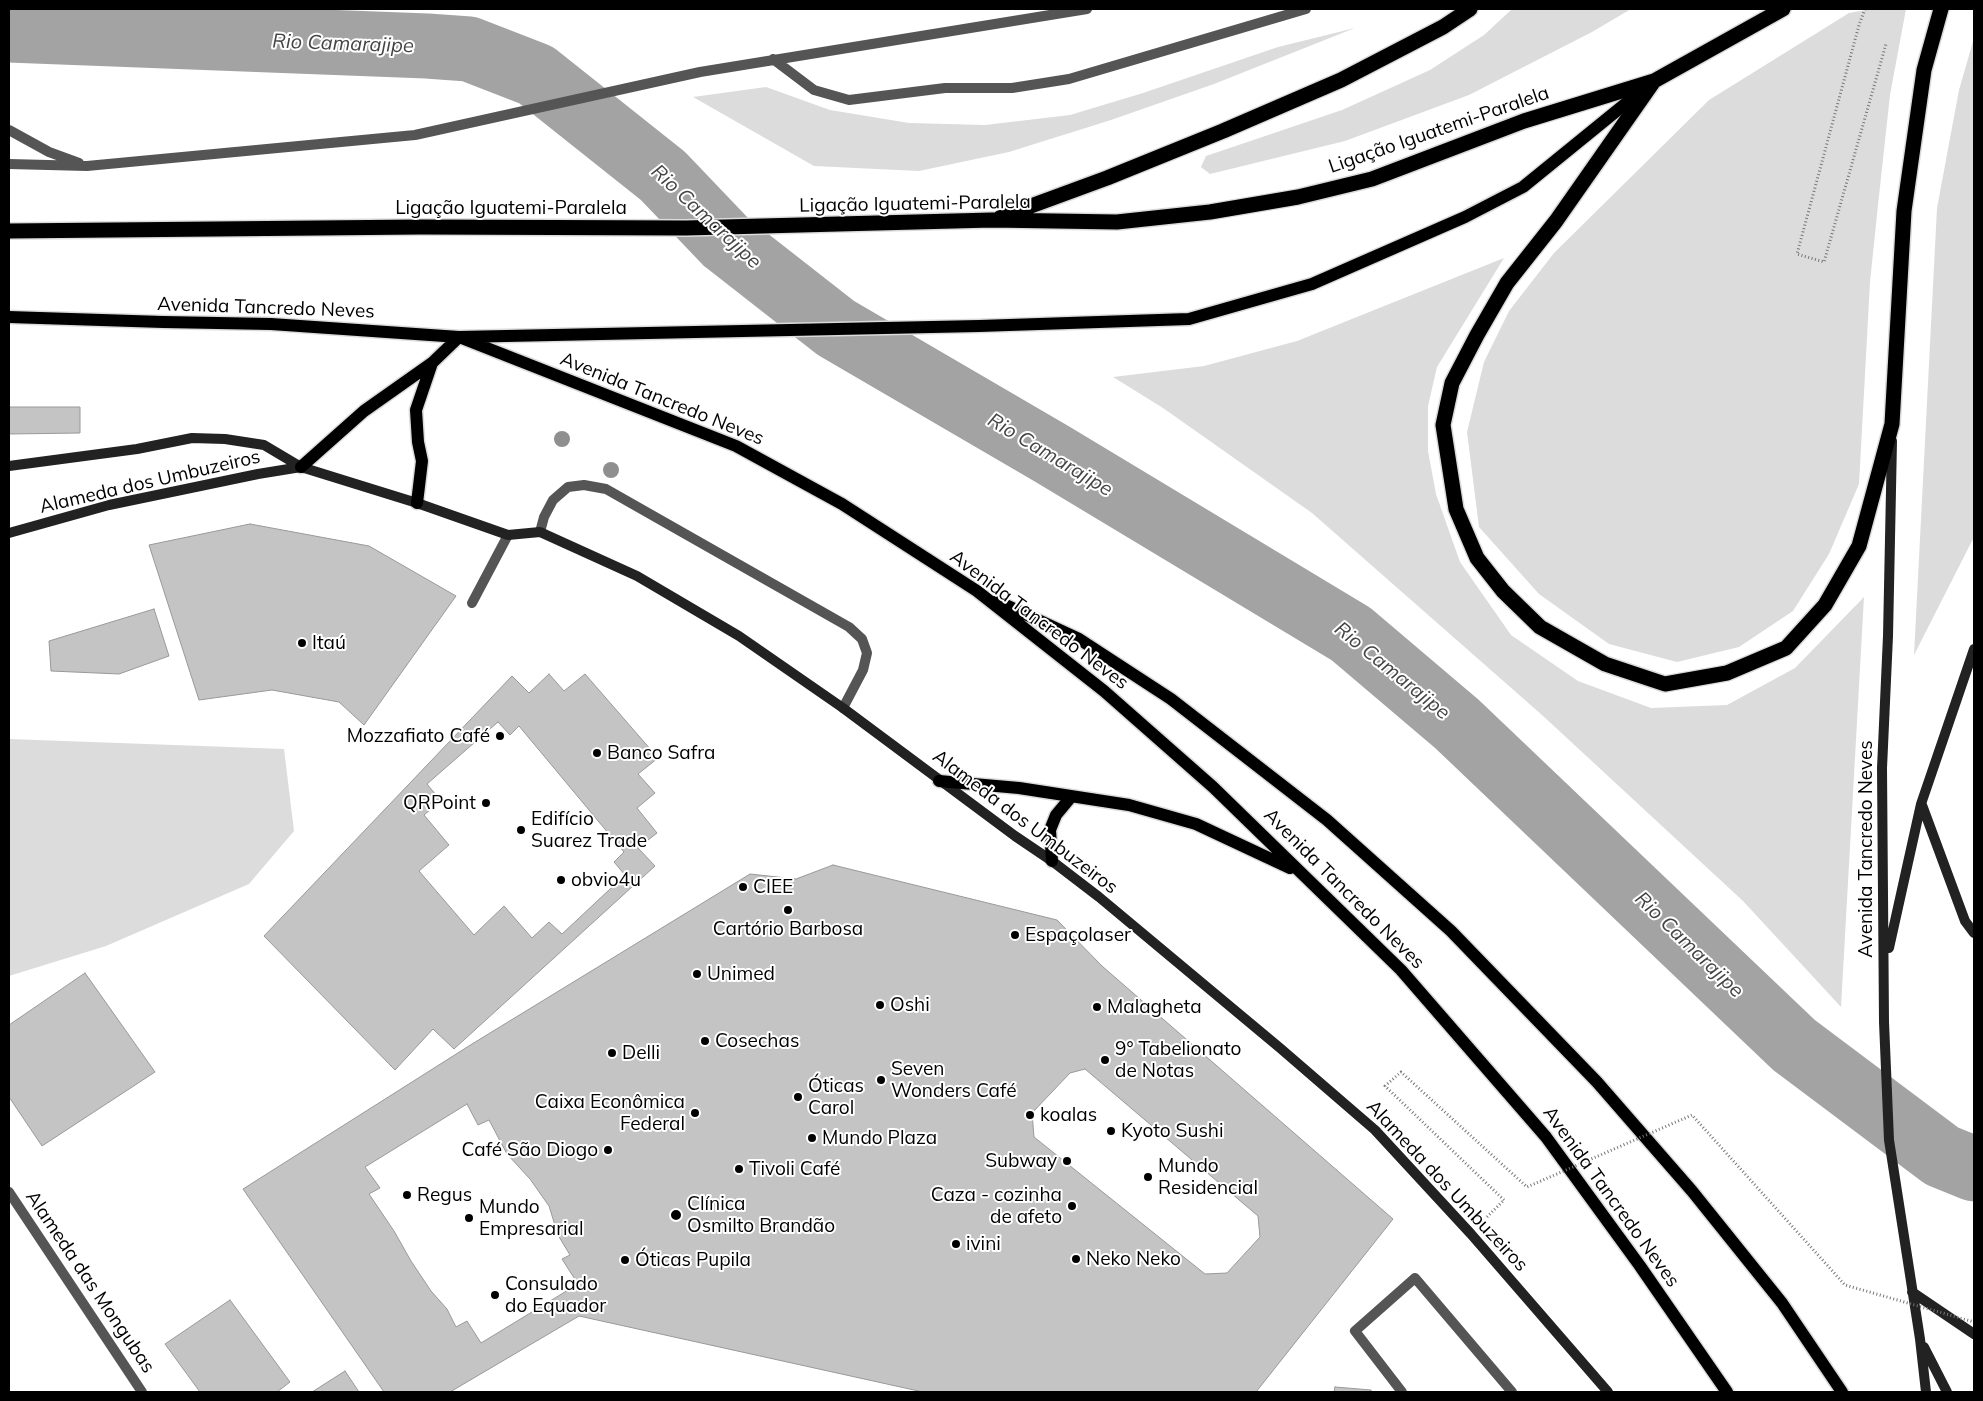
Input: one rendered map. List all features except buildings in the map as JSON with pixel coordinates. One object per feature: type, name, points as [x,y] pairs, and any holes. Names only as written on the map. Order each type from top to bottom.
[{"type":"highway","points":[[992,220],[1116,175],[1341,80],[1443,27],[1470,9]]},
{"type":"highway","name":"Ligação Iguatemi-Paralela","points":[[9,231],[420,227],[686,228],[941,223],[992,220],[1117,222],[1210,212],[1298,197],[1372,179],[1524,121],[1654,81],[1783,9]]},
{"type":"highway","points":[[1654,81],[1556,221],[1507,283],[1452,383],[1442,425],[1456,510],[1477,558],[1504,591],[1540,627],[1605,664],[1665,684],[1727,673],[1786,648],[1825,605],[1860,546],[1892,424],[1904,210],[1924,70],[1941,9]]},
{"type":"main road","points":[[300,467],[364,411],[432,363],[459,337],[979,326],[1189,319],[1312,284],[1465,217],[1523,187],[1654,81]]},
{"type":"main road","name":"Avenida Tancredo Neves","points":[[9,317],[271,324],[459,337],[736,446],[842,504],[976,592],[1104,691],[1213,788],[1401,970],[1546,1136],[1640,1266],[1727,1392]]},
{"type":"main road","points":[[417,503],[422,461],[418,442],[416,410],[432,363]]},
{"type":"main road","points":[[976,592],[1079,638],[1171,699],[1327,820],[1451,931],[1597,1082],[1692,1192],[1782,1304],[1842,1392]]},
{"type":"main road","points":[[939,781],[1019,788],[1129,805],[1196,824],[1300,872]]},
{"type":"main road","points":[[1052,861],[1050,830],[1056,815],[1071,797]]},
{"type":"street","points":[[9,164],[86,166],[415,134],[700,72],[1087,9]]},
{"type":"street","points":[[773,59],[814,90],[849,100],[945,88],[1012,88],[1069,80],[1306,9]]},
{"type":"street","points":[[9,130],[49,152],[86,166]]},
{"type":"street","name":"Avenida Tancredo Neves","points":[[1892,424],[1888,636],[1882,768],[1884,1022],[1889,1140],[1920,1339]]},
{"type":"street","name":"Alameda dos Umbuzeiros","points":[[9,466],[137,449],[192,438],[225,439],[264,445],[300,467],[417,503],[508,535],[540,532],[646,581],[739,636],[843,708],[939,781],[1052,861],[1099,897],[1375,1130],[1471,1234],[1608,1392]]},
{"type":"street","name":"Alameda dos Umbuzeiros","points":[[9,534],[109,505],[300,467]]},
{"type":"street","points":[[540,532],[544,517],[553,500],[568,487],[584,485],[606,490],[849,627],[862,640],[867,653],[864,670],[843,708]]},
{"type":"street","points":[[472,603],[508,535]]},
{"type":"street","points":[[1885,966],[1921,804],[1974,649]]},
{"type":"street","points":[[1921,804],[1965,922],[1974,933]]},
{"type":"street","name":"Alameda das Mongubas","points":[[9,1192],[142,1392]]},
{"type":"street","points":[[1402,1392],[1355,1331],[1415,1278],[1512,1392]]},
{"type":"street","points":[[1912,1292],[1974,1334]]},
{"type":"street","points":[[1920,1339],[1926,1392]]},
{"type":"street","points":[[1920,1339],[1946,1392]]},
{"type":"path","points":[[1865,9],[1859,25],[1797,254],[1824,262],[1886,44]]},
{"type":"path","points":[[1504,1200],[1385,1086],[1401,1072],[1527,1187],[1692,1115],[1845,1285],[1974,1322]]},
{"type":"shaded area","points":[[1512,9],[1631,9],[1592,32],[1469,95],[1345,141],[1210,174],[1201,167],[1206,156],[1342,110],[1430,70],[1484,35]]},
{"type":"shaded area","points":[[1871,9],[1906,9],[1890,95],[1870,282],[1859,484],[1829,554],[1793,611],[1739,647],[1677,662],[1609,644],[1539,594],[1479,527],[1467,432],[1484,362],[1509,311],[1554,253],[1709,100],[1849,13]]},
{"type":"shaded area","points":[[1355,28],[1214,84],[1111,120],[1009,152],[919,171],[814,166],[693,97],[766,87],[830,110],[909,123],[985,125],[1070,115],[1143,93],[1278,47]]},
{"type":"shaded area","points":[[1974,38],[1974,537],[1914,655],[1937,208],[1959,90]]},
{"type":"shaded area","points":[[1504,258],[1437,367],[1428,406],[1428,451],[1436,494],[1460,562],[1511,635],[1578,681],[1651,708],[1727,705],[1795,668],[1864,597],[1841,1007],[1743,901],[1542,715],[1312,513],[1163,408],[1113,377],[1204,366],[1297,341]]},
{"type":"shaded area","points":[[9,739],[284,749],[294,831],[249,884],[106,946],[9,976]]},
{"type":"waterway","name":"Rio Camarajipe","points":[[9,30],[469,49],[536,75],[663,176],[726,242],[836,328],[1052,454],[1351,634],[1457,724],[1794,1045],[1942,1156],[1974,1169]]},
{"type":"place","name":"Itaú","points":[[302,643]]},
{"type":"place","name":"Mozzafiato Café","points":[[500,736]]},
{"type":"place","name":"Banco Safra","points":[[597,753]]},
{"type":"place","name":"QRPoint","points":[[486,803]]},
{"type":"place","name":"Edifício Suarez Trade","points":[[521,830]]},
{"type":"place","name":"obvio4u","points":[[561,880]]},
{"type":"place","name":"CIEE","points":[[743,887]]},
{"type":"place","name":"Cartório Barbosa","points":[[788,910]]},
{"type":"place","name":"Espaçolaser","points":[[1015,935]]},
{"type":"place","name":"Unimed","points":[[697,974]]},
{"type":"place","name":"Oshi","points":[[880,1005]]},
{"type":"place","name":"Malagheta","points":[[1097,1007]]},
{"type":"place","name":"Cosechas","points":[[705,1041]]},
{"type":"place","name":"Delli","points":[[612,1053]]},
{"type":"place","name":"9° Tabelionato de Notas","points":[[1105,1060]]},
{"type":"place","name":"Seven Wonders Café","points":[[881,1080]]},
{"type":"place","name":"Óticas Carol","points":[[798,1097]]},
{"type":"place","name":"Caixa Econômica Federal","points":[[695,1113]]},
{"type":"place","name":"koalas","points":[[1030,1115]]},
{"type":"place","name":"Kyoto Sushi","points":[[1111,1131]]},
{"type":"place","name":"Mundo Plaza","points":[[812,1138]]},
{"type":"place","name":"Café São Diogo","points":[[608,1150]]},
{"type":"place","name":"Subway","points":[[1067,1161]]},
{"type":"place","name":"Tivoli Café","points":[[739,1169]]},
{"type":"place","name":"Mundo Residencial","points":[[1148,1177]]},
{"type":"place","name":"Regus","points":[[407,1195]]},
{"type":"place","name":"Caza - cozinha de afeto","points":[[1072,1206]]},
{"type":"place","name":"Clínica Osmilto Brandão","points":[[676,1215]]},
{"type":"place","name":"Mundo Empresarial","points":[[469,1218]]},
{"type":"place","name":"ivini","points":[[956,1244]]},
{"type":"place","name":"Neko Neko","points":[[1076,1259]]},
{"type":"place","name":"Óticas Pupila","points":[[625,1260]]},
{"type":"place","name":"Consulado do Equador","points":[[495,1295]]}]
